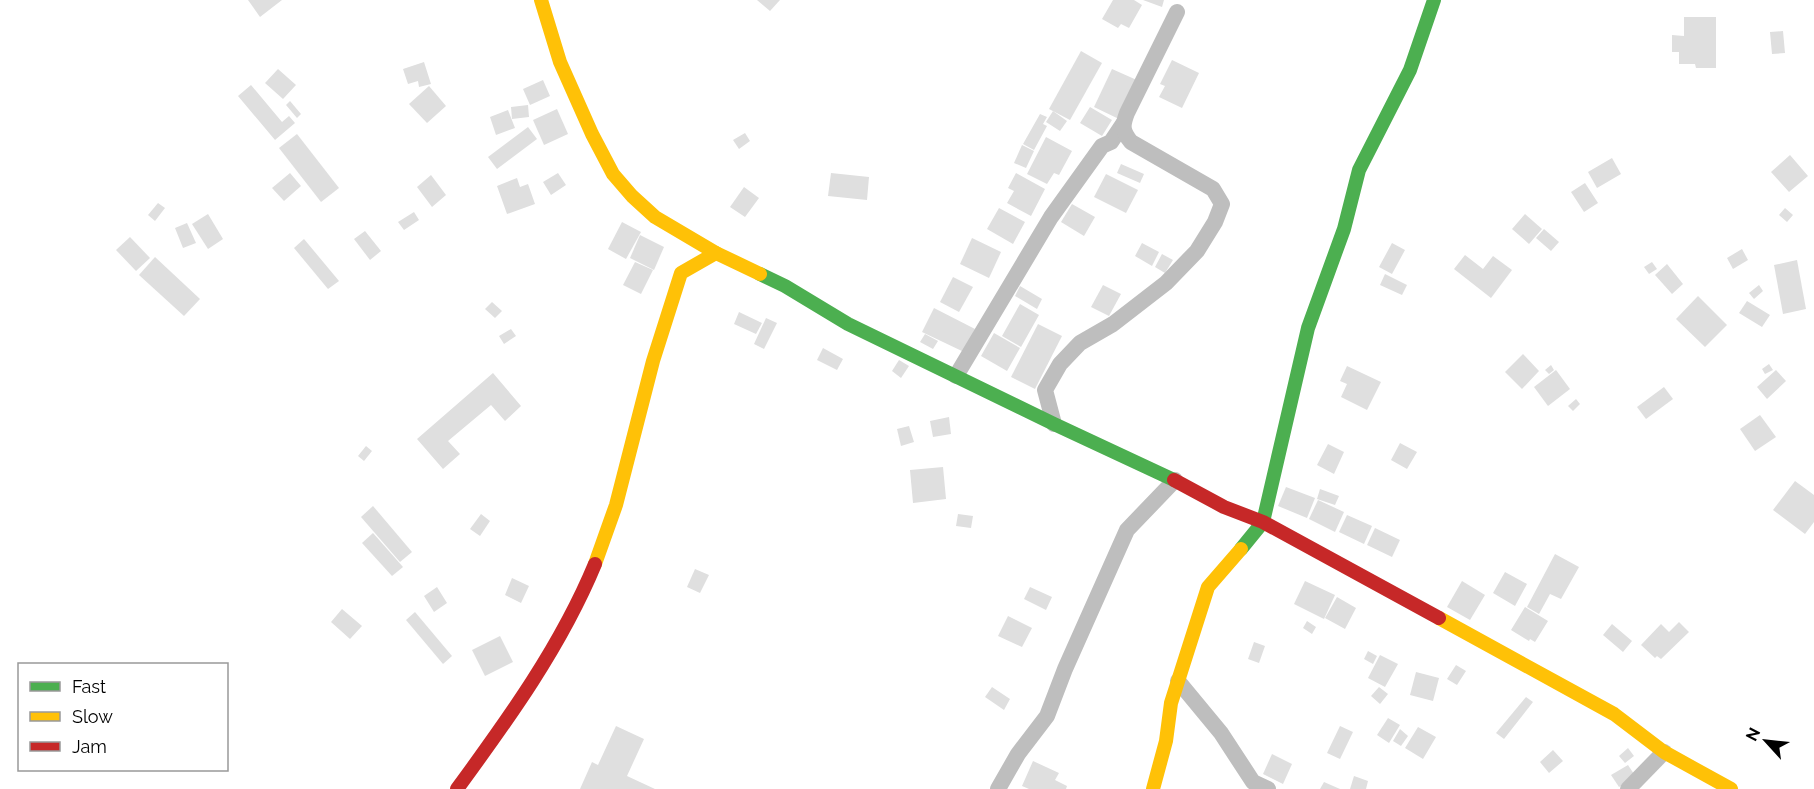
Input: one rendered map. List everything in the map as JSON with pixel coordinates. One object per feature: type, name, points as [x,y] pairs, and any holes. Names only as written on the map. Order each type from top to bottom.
[{"type":"street","points":[[541,0],[560,62],[592,134],[613,174],[632,196],[656,217],[716,253],[786,285],[848,324],[1175,480],[1224,507],[1263,522],[1614,714],[1664,752],[1731,789]]},
{"type":"street","points":[[1153,789],[1166,741],[1171,703],[1208,587],[1263,522],[1308,328],[1344,229],[1359,170],[1410,70],[1434,0]]},
{"type":"street","points":[[956,376],[1051,217],[1102,146],[1111,141],[1123,124],[1177,12]]},
{"type":"street","points":[[1054,424],[1045,390],[1060,364],[1080,343],[1113,324],[1166,283],[1197,251],[1215,222],[1222,204],[1213,189],[1131,141],[1124,133],[1123,124]]},
{"type":"street","points":[[457,789],[500,730],[573,611],[602,549],[628,462],[650,373],[681,273],[716,253]]},
{"type":"street","points":[[998,789],[1018,754],[1047,716],[1065,669],[1127,530],[1175,480]]},
{"type":"street","points":[[1178,681],[1221,733],[1252,782],[1268,789]]},
{"type":"street","points":[[1628,789],[1664,752]]},
{"type":"building","points":[[248,0],[282,0],[260,17]]},
{"type":"building","points":[[757,0],[780,0],[770,11]]},
{"type":"building","points":[[1113,0],[1134,0],[1142,5],[1129,28],[1121,24],[1118,28],[1102,19]]},
{"type":"building","points":[[1143,0],[1164,0],[1162,7]]},
{"type":"building","points":[[1684,17],[1716,17],[1716,68],[1696,68],[1695,64],[1679,64],[1679,52],[1672,52],[1672,35],[1684,36]]},
{"type":"building","points":[[1783,31],[1785,53],[1772,54],[1770,32]]},
{"type":"building","points":[[1081,51],[1102,63],[1070,120],[1049,109]]},
{"type":"building","points":[[1172,60],[1199,73],[1182,108],[1159,97],[1165,86],[1160,84]]},
{"type":"building","points":[[424,62],[431,84],[419,87],[418,81],[408,84],[403,69]]},
{"type":"building","points":[[278,69],[296,85],[283,99],[265,83]]},
{"type":"building","points":[[1112,69],[1139,81],[1121,120],[1094,107]]},
{"type":"building","points":[[543,80],[550,96],[530,105],[523,89]]},
{"type":"building","points":[[251,85],[282,122],[289,116],[295,123],[275,140],[238,96]]},
{"type":"building","points":[[429,86],[446,106],[427,123],[409,104]]},
{"type":"building","points":[[290,101],[301,114],[297,118],[286,105]]},
{"type":"building","points":[[528,105],[529,117],[512,119],[511,107]]},
{"type":"building","points":[[1090,107],[1112,120],[1102,136],[1080,123]]},
{"type":"building","points":[[557,109],[568,134],[544,145],[533,120]]},
{"type":"building","points":[[508,110],[515,128],[496,135],[490,117]]},
{"type":"building","points":[[1053,111],[1067,121],[1060,131],[1046,122]]},
{"type":"building","points":[[1040,114],[1047,117],[1043,124],[1047,126],[1034,150],[1023,144]]},
{"type":"building","points":[[528,127],[537,139],[497,169],[488,157]]},
{"type":"building","points":[[745,133],[750,141],[739,149],[733,140]]},
{"type":"building","points":[[297,134],[339,188],[321,202],[279,148]]},
{"type":"building","points":[[1046,137],[1072,151],[1059,175],[1054,173],[1047,184],[1027,174]]},
{"type":"building","points":[[1022,145],[1034,151],[1026,168],[1014,163]]},
{"type":"building","points":[[1790,155],[1808,176],[1789,192],[1771,172]]},
{"type":"building","points":[[1612,158],[1621,174],[1597,188],[1588,172]]},
{"type":"building","points":[[1121,164],[1144,174],[1140,183],[1117,173]]},
{"type":"building","points":[[290,173],[301,186],[284,201],[272,188]]},
{"type":"building","points":[[558,173],[566,185],[551,195],[543,182]]},
{"type":"building","points":[[831,173],[869,177],[867,200],[828,196]]},
{"type":"building","points":[[1016,173],[1045,189],[1031,216],[1007,203],[1014,191],[1008,188]]},
{"type":"building","points":[[1106,174],[1138,190],[1126,213],[1094,197]]},
{"type":"building","points":[[431,175],[446,195],[432,207],[417,187]]},
{"type":"building","points":[[517,178],[520,187],[528,184],[535,204],[507,214],[497,186]]},
{"type":"building","points":[[1585,183],[1598,203],[1584,212],[1571,192]]},
{"type":"building","points":[[744,187],[759,198],[745,217],[730,207]]},
{"type":"building","points":[[158,203],[165,208],[155,221],[148,215]]},
{"type":"building","points":[[1072,204],[1095,217],[1084,236],[1061,222]]},
{"type":"building","points":[[999,208],[1025,222],[1013,244],[987,229]]},
{"type":"building","points":[[1785,208],[1793,215],[1787,222],[1779,215]]},
{"type":"building","points":[[414,212],[419,220],[404,230],[398,222]]},
{"type":"building","points":[[208,214],[223,239],[208,249],[192,224]]},
{"type":"building","points":[[1525,214],[1542,229],[1529,244],[1512,229]]},
{"type":"building","points":[[622,222],[641,232],[626,259],[608,249]]},
{"type":"building","points":[[187,223],[196,243],[183,248],[175,228]]},
{"type":"building","points":[[1544,229],[1559,242],[1551,251],[1536,238]]},
{"type":"building","points":[[365,231],[381,251],[370,260],[354,239]]},
{"type":"building","points":[[640,235],[664,247],[654,270],[630,258]]},
{"type":"building","points":[[130,237],[150,258],[136,271],[116,250]]},
{"type":"building","points":[[972,238],[1001,252],[989,278],[960,264]]},
{"type":"building","points":[[304,239],[339,281],[328,289],[294,248]]},
{"type":"building","points":[[1142,243],[1159,252],[1152,266],[1135,256]]},
{"type":"building","points":[[1392,243],[1405,250],[1392,274],[1379,267]]},
{"type":"building","points":[[1742,249],[1748,260],[1733,269],[1727,258]]},
{"type":"building","points":[[1162,254],[1173,260],[1165,273],[1155,267]]},
{"type":"building","points":[[1465,255],[1483,269],[1493,256],[1512,270],[1491,298],[1454,269]]},
{"type":"building","points":[[155,257],[200,299],[184,316],[139,275]]},
{"type":"building","points":[[1797,260],[1806,309],[1783,314],[1774,265]]},
{"type":"building","points":[[635,262],[653,270],[641,294],[623,285]]},
{"type":"building","points":[[1652,262],[1657,269],[1649,274],[1644,267]]},
{"type":"building","points":[[1667,264],[1683,284],[1672,294],[1655,275]]},
{"type":"building","points":[[1385,274],[1407,285],[1402,295],[1380,285]]},
{"type":"building","points":[[953,277],[973,287],[959,312],[940,302]]},
{"type":"building","points":[[1103,285],[1121,294],[1109,316],[1091,307]]},
{"type":"building","points":[[1759,285],[1763,291],[1754,299],[1749,293]]},
{"type":"building","points":[[1020,286],[1042,299],[1037,309],[1015,296]]},
{"type":"building","points":[[1698,296],[1727,325],[1705,347],[1676,319]]},
{"type":"building","points":[[1747,301],[1770,315],[1762,327],[1739,313]]},
{"type":"building","points":[[492,302],[502,311],[495,318],[485,309]]},
{"type":"building","points":[[1020,304],[1039,315],[1021,347],[1002,336]]},
{"type":"building","points":[[934,308],[975,329],[964,352],[922,332]]},
{"type":"building","points":[[739,312],[762,323],[756,334],[734,324]]},
{"type":"building","points":[[766,318],[777,323],[764,349],[754,344]]},
{"type":"building","points":[[1038,324],[1062,336],[1035,389],[1011,377]]},
{"type":"building","points":[[511,329],[516,336],[504,344],[499,336]]},
{"type":"building","points":[[994,333],[1020,348],[1007,371],[981,356]]},
{"type":"building","points":[[925,334],[938,341],[933,349],[920,342]]},
{"type":"building","points":[[823,348],[843,359],[837,370],[817,360]]},
{"type":"building","points":[[1523,354],[1539,371],[1522,389],[1505,372]]},
{"type":"building","points":[[899,360],[909,366],[901,378],[892,371]]},
{"type":"building","points":[[1769,364],[1773,370],[1765,374],[1762,369]]},
{"type":"building","points":[[1551,365],[1554,370],[1549,374],[1545,370]]},
{"type":"building","points":[[1347,366],[1381,382],[1367,410],[1341,397],[1347,384],[1340,381]]},
{"type":"building","points":[[1556,370],[1570,389],[1548,406],[1534,387]]},
{"type":"building","points":[[1776,370],[1786,381],[1767,399],[1757,387]]},
{"type":"building","points":[[493,373],[521,406],[505,421],[491,405],[448,441],[460,454],[443,469],[417,439]]},
{"type":"building","points":[[1664,387],[1673,399],[1646,419],[1637,407]]},
{"type":"building","points":[[1576,399],[1580,404],[1573,411],[1568,406]]},
{"type":"building","points":[[1760,415],[1776,437],[1755,451],[1740,429]]},
{"type":"building","points":[[949,417],[951,434],[933,437],[930,421]]},
{"type":"building","points":[[909,426],[914,442],[901,446],[897,429]]},
{"type":"building","points":[[1400,443],[1417,452],[1407,469],[1391,460]]},
{"type":"building","points":[[1328,444],[1344,452],[1334,474],[1317,465]]},
{"type":"building","points":[[366,446],[372,451],[364,461],[358,456]]},
{"type":"building","points":[[943,467],[946,499],[913,503],[910,470]]},
{"type":"building","points":[[1795,481],[1814,495],[1814,522],[1805,534],[1773,510]]},
{"type":"building","points":[[1286,487],[1315,498],[1307,518],[1278,506]]},
{"type":"building","points":[[1320,489],[1339,496],[1335,505],[1317,499]]},
{"type":"building","points":[[1318,500],[1344,512],[1335,532],[1309,519]]},
{"type":"building","points":[[373,506],[412,552],[400,562],[361,517]]},
{"type":"building","points":[[481,514],[490,521],[480,536],[470,529]]},
{"type":"building","points":[[958,514],[973,516],[971,528],[956,526]]},
{"type":"building","points":[[1347,515],[1372,526],[1364,544],[1339,532]]},
{"type":"building","points":[[1375,528],[1400,540],[1392,557],[1367,545]]},
{"type":"building","points":[[373,533],[403,567],[392,576],[362,543]]},
{"type":"building","points":[[1555,554],[1579,567],[1561,599],[1550,594],[1539,614],[1527,607]]},
{"type":"building","points":[[695,569],[709,575],[700,593],[687,587]]},
{"type":"building","points":[[1505,572],[1527,584],[1515,606],[1493,593]]},
{"type":"building","points":[[512,578],[529,586],[521,603],[505,595]]},
{"type":"building","points":[[1305,581],[1335,595],[1324,619],[1294,604]]},
{"type":"building","points":[[1462,581],[1485,595],[1470,620],[1447,607]]},
{"type":"building","points":[[437,587],[447,603],[434,612],[424,596]]},
{"type":"building","points":[[1030,587],[1052,597],[1046,610],[1024,599]]},
{"type":"building","points":[[1337,597],[1356,608],[1345,629],[1325,618]]},
{"type":"building","points":[[1525,607],[1548,621],[1535,642],[1511,630]]},
{"type":"building","points":[[342,609],[362,626],[350,639],[331,622]]},
{"type":"building","points":[[415,612],[452,656],[443,664],[406,620]]},
{"type":"building","points":[[1008,616],[1032,628],[1022,647],[998,636]]},
{"type":"building","points":[[1307,621],[1316,627],[1312,634],[1303,628]]},
{"type":"building","points":[[1679,622],[1689,632],[1661,659],[1657,656],[1655,658],[1641,645],[1661,624],[1669,632]]},
{"type":"building","points":[[1612,624],[1632,641],[1623,652],[1603,635]]},
{"type":"building","points":[[500,636],[513,662],[485,676],[472,650]]},
{"type":"building","points":[[1254,642],[1265,646],[1259,663],[1248,659]]},
{"type":"building","points":[[1368,651],[1377,656],[1373,664],[1364,659]]},
{"type":"building","points":[[1380,655],[1398,664],[1385,687],[1368,678]]},
{"type":"building","points":[[1456,665],[1466,671],[1457,685],[1447,679]]},
{"type":"building","points":[[1416,672],[1439,678],[1433,701],[1410,695]]},
{"type":"building","points":[[992,687],[1010,699],[1004,710],[985,697]]},
{"type":"building","points":[[1379,687],[1388,694],[1380,704],[1371,696]]},
{"type":"building","points":[[1526,697],[1533,702],[1504,739],[1496,733]]},
{"type":"building","points":[[1388,718],[1400,725],[1389,743],[1377,735]]},
{"type":"building","points":[[616,726],[644,739],[627,776],[655,789],[580,789],[592,762],[598,765]]},
{"type":"building","points":[[1340,726],[1353,732],[1340,759],[1327,753]]},
{"type":"building","points":[[1418,727],[1436,737],[1423,759],[1405,748]]},
{"type":"building","points":[[1400,729],[1408,736],[1401,746],[1393,741]]},
{"type":"building","points":[[1628,748],[1634,756],[1625,763],[1619,756]]},
{"type":"building","points":[[1553,750],[1563,761],[1549,773],[1540,762]]},
{"type":"building","points":[[1272,754],[1292,764],[1283,784],[1263,774]]},
{"type":"building","points":[[1033,761],[1059,773],[1055,780],[1067,786],[1066,789],[1029,789],[1022,786]]},
{"type":"building","points":[[1628,765],[1636,777],[1619,787],[1611,775]]},
{"type":"building","points":[[1354,776],[1368,781],[1366,789],[1350,789]]},
{"type":"building","points":[[1324,782],[1340,789],[1320,789]]},
{"type":"traffic: fast","points":[[1241,549],[1263,522],[1308,328],[1344,229],[1359,170],[1410,70],[1434,0]]},
{"type":"traffic: fast","points":[[760,274],[785,286],[848,324],[1174,480]]},
{"type":"traffic: slow","points":[[541,0],[560,62],[592,134],[613,174],[655,217],[716,253],[760,274]]},
{"type":"traffic: slow","points":[[595,564],[616,505],[653,361],[681,273],[716,253]]},
{"type":"traffic: slow","points":[[1153,789],[1166,741],[1171,703],[1208,587],[1241,549]]},
{"type":"traffic: slow","points":[[1439,618],[1614,714],[1664,752],[1731,789]]},
{"type":"traffic: jam","points":[[1174,480],[1224,507],[1263,522],[1439,618]]},
{"type":"traffic: jam","points":[[457,789],[533,681],[566,624],[595,564]]}]
